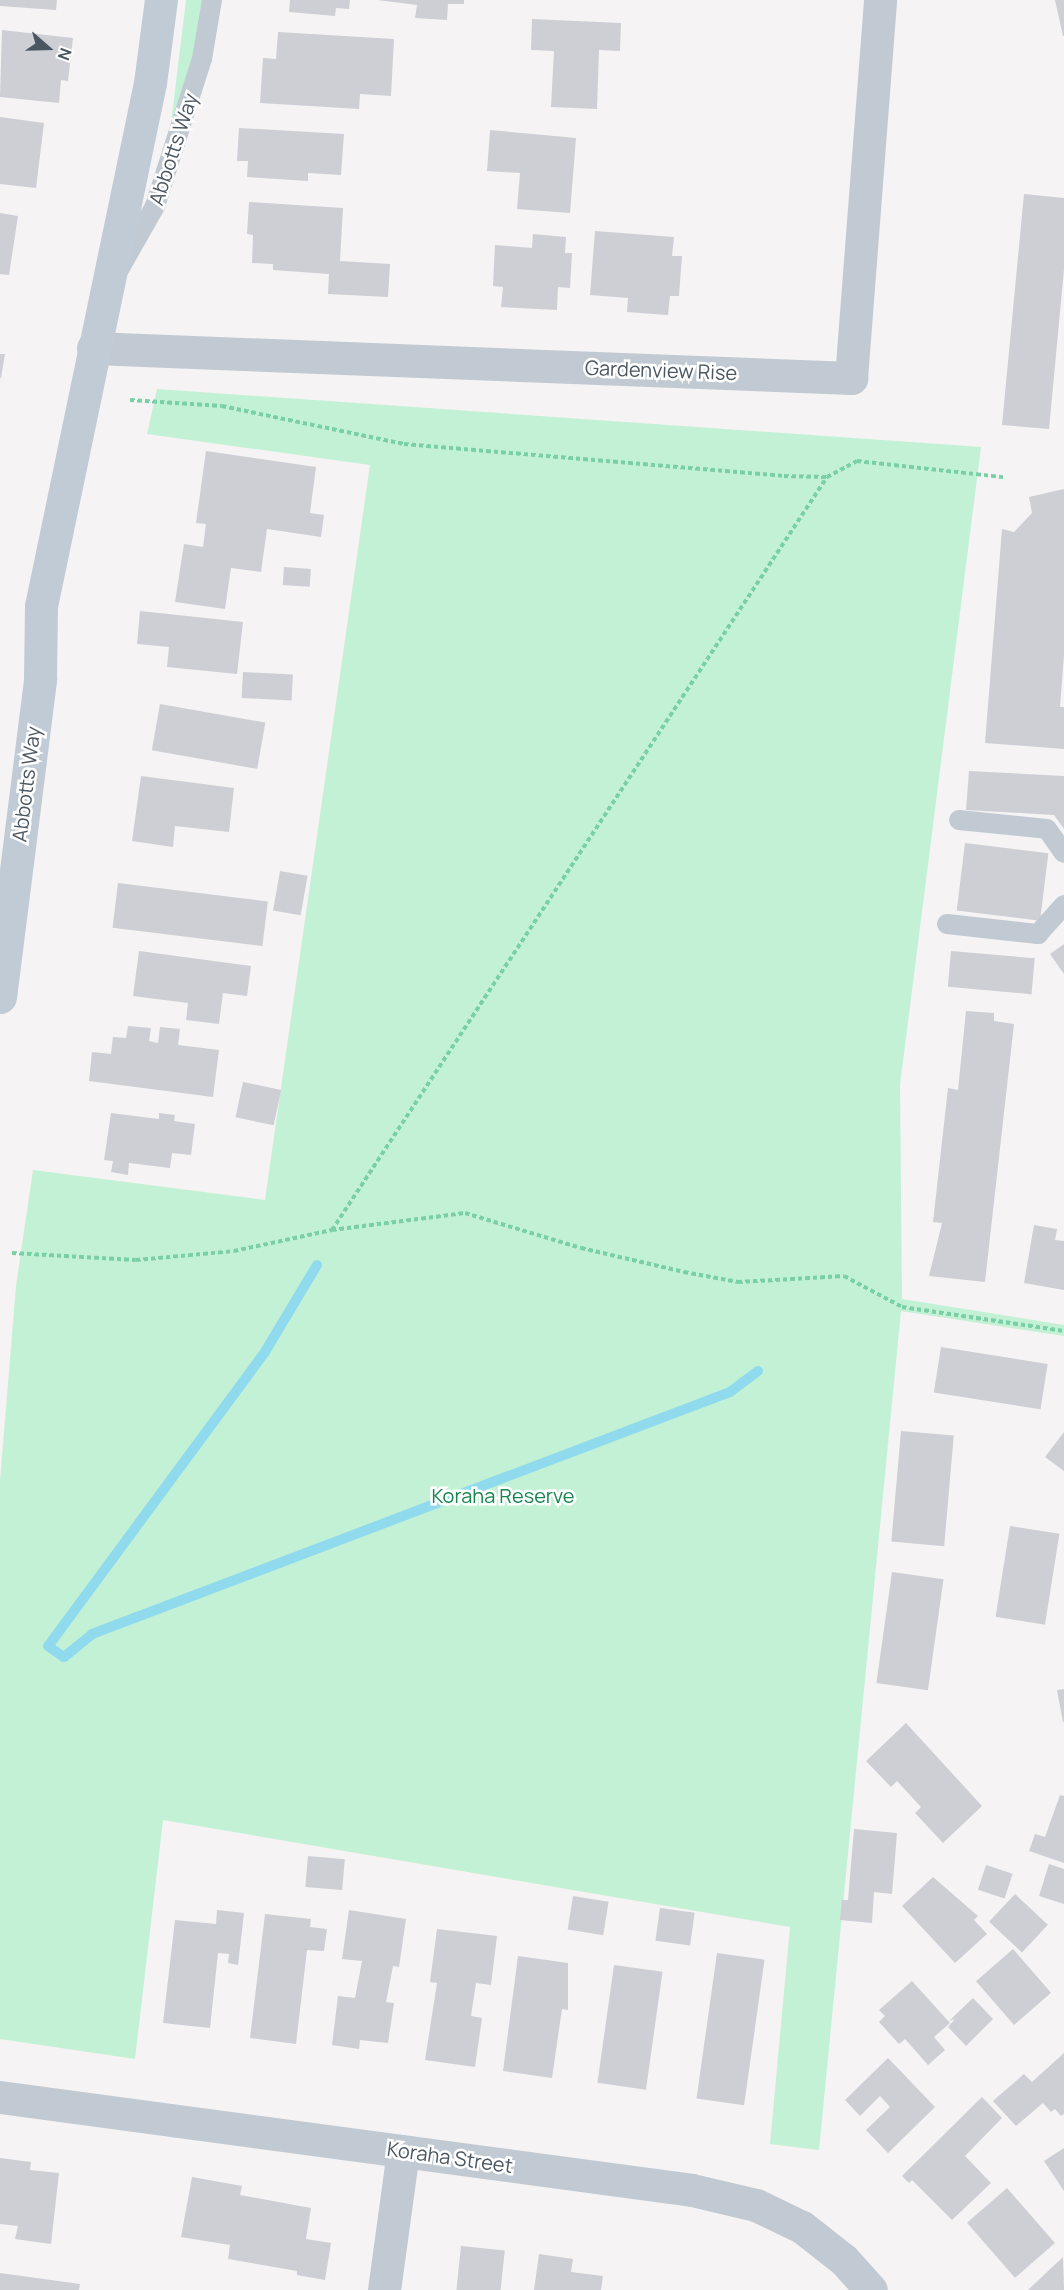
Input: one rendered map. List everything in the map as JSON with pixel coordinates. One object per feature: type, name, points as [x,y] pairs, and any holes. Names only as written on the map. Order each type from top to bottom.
[{"type":"main road","name":"Abbotts Way","points":[[0,996],[40,680],[61,606],[57,537],[93,348],[150,83],[161,0]]},
{"type":"street","name":"Gardenview Rise","points":[[93,348],[851,378],[880,0]]},
{"type":"street","name":"Koraha Street","points":[[0,2097],[692,2190],[756,2205],[802,2227],[844,2260],[871,2290]]},
{"type":"street","points":[[384,2290],[403,2151]]},
{"type":"lane","name":"Abbotts Way","points":[[107,287],[129,256],[155,206],[202,59],[212,0]]},
{"type":"lane","points":[[959,820],[1047,830],[1064,853]]},
{"type":"lane","points":[[946,924],[1038,934],[1064,905]]},
{"type":"path","points":[[129,400],[222,406],[404,444],[827,477]]},
{"type":"path","points":[[332,1230],[827,477],[857,461],[1003,477]]},
{"type":"path","points":[[12,1253],[135,1260],[234,1251],[332,1230],[465,1213],[581,1248],[684,1272],[738,1282],[844,1276],[902,1307],[1064,1331]]},
{"type":"green space","points":[[186,0],[203,0],[194,54],[170,132]]},
{"type":"green space","name":"Koraha Reserve","points":[[157,389],[981,447],[900,1085],[902,1299],[1064,1325],[1064,1336],[901,1311],[819,2150],[770,2144],[790,1927],[163,1820],[135,2059],[0,2039],[0,1481],[16,1286],[33,1170],[265,1200],[370,465],[147,434]]},
{"type":"building","points":[[0,0],[57,0],[56,10],[0,6]]},
{"type":"building","points":[[290,0],[350,0],[349,9],[336,8],[335,16],[289,12]]},
{"type":"building","points":[[377,0],[464,0],[464,4],[448,4],[447,20],[415,18],[417,5]]},
{"type":"building","points":[[1055,0],[1064,0],[1064,36],[1063,36]]},
{"type":"building","points":[[532,19],[621,23],[620,51],[599,50],[597,109],[551,107],[554,51],[531,50]]},
{"type":"building","points":[[2,30],[73,38],[68,81],[61,80],[59,103],[0,97]]},
{"type":"building","points":[[278,32],[394,39],[391,96],[360,94],[359,109],[260,103],[263,58],[276,59]]},
{"type":"building","points":[[0,117],[44,123],[36,188],[0,184]]},
{"type":"building","points":[[239,128],[344,134],[341,175],[308,173],[308,181],[247,177],[248,161],[237,161]]},
{"type":"building","points":[[490,130],[576,138],[570,213],[517,209],[520,173],[487,171]]},
{"type":"building","points":[[1024,194],[1064,198],[1064,269],[1049,429],[1002,425]]},
{"type":"building","points":[[249,202],[343,208],[340,261],[390,264],[388,297],[328,294],[329,274],[273,270],[273,264],[252,263],[253,235],[247,234]]},
{"type":"building","points":[[0,213],[18,216],[9,275],[0,274]]},
{"type":"building","points":[[595,231],[674,237],[672,256],[682,256],[679,296],[670,296],[668,315],[627,312],[628,298],[590,295]]},
{"type":"building","points":[[533,234],[566,237],[565,253],[572,253],[570,288],[558,287],[557,310],[501,307],[503,287],[493,286],[495,245],[532,248]]},
{"type":"building","points":[[0,354],[5,354],[1,378],[0,378]]},
{"type":"building","points":[[206,451],[316,467],[310,513],[324,515],[321,537],[267,529],[261,572],[231,568],[225,609],[175,602],[184,544],[203,547],[206,524],[196,523]]},
{"type":"building","points":[[1064,489],[1064,655],[1060,707],[1064,707],[1064,749],[985,743],[1002,529],[1014,532],[1032,513],[1029,497]]},
{"type":"building","points":[[284,567],[311,569],[310,587],[283,585]]},
{"type":"building","points":[[140,611],[243,622],[237,674],[167,667],[169,647],[137,644]]},
{"type":"building","points":[[243,672],[293,675],[292,701],[242,698]]},
{"type":"building","points":[[160,704],[265,723],[257,769],[152,750]]},
{"type":"building","points":[[969,771],[1064,776],[1064,829],[1054,815],[966,810]]},
{"type":"building","points":[[141,776],[234,788],[229,832],[175,826],[173,847],[132,841]]},
{"type":"building","points":[[965,843],[1048,853],[1040,921],[957,910]]},
{"type":"building","points":[[280,871],[308,876],[301,915],[273,910]]},
{"type":"building","points":[[118,883],[268,901],[262,946],[113,928]]},
{"type":"building","points":[[1064,944],[1064,974],[1050,954]]},
{"type":"building","points":[[139,951],[251,966],[247,996],[223,993],[219,1024],[186,1020],[188,1003],[133,996]]},
{"type":"building","points":[[951,951],[1035,958],[1032,994],[948,987]]},
{"type":"building","points":[[966,1011],[994,1013],[994,1021],[1014,1024],[985,1282],[929,1276],[942,1223],[933,1222],[948,1088],[958,1090]]},
{"type":"building","points":[[128,1026],[151,1028],[149,1041],[158,1043],[160,1027],[180,1029],[178,1045],[219,1050],[213,1097],[89,1081],[92,1052],[111,1054],[113,1037],[126,1038]]},
{"type":"building","points":[[243,1082],[281,1090],[274,1125],[236,1117]]},
{"type":"building","points":[[111,1113],[159,1119],[159,1113],[175,1115],[174,1121],[195,1124],[191,1155],[172,1153],[170,1168],[129,1163],[128,1175],[111,1172],[113,1161],[104,1160]]},
{"type":"building","points":[[1034,1225],[1057,1229],[1055,1240],[1064,1241],[1064,1290],[1024,1283]]},
{"type":"building","points":[[941,1347],[1048,1364],[1040,1409],[934,1392]]},
{"type":"building","points":[[901,1431],[954,1436],[944,1546],[891,1542]]},
{"type":"building","points":[[1064,1432],[1064,1471],[1045,1457]]},
{"type":"building","points":[[1010,1526],[1059,1534],[1045,1625],[996,1617]]},
{"type":"building","points":[[892,1572],[943,1579],[928,1690],[876,1683]]},
{"type":"building","points":[[1064,1689],[1064,1722],[1063,1722],[1057,1690]]},
{"type":"building","points":[[906,1723],[982,1806],[943,1843],[915,1813],[921,1807],[897,1781],[891,1787],[866,1761]]},
{"type":"building","points":[[1060,1795],[1064,1796],[1064,1863],[1029,1851],[1035,1834],[1045,1837]]},
{"type":"building","points":[[854,1829],[897,1833],[892,1894],[874,1892],[872,1923],[840,1920],[842,1900],[848,1900]]},
{"type":"building","points":[[308,1856],[345,1859],[342,1890],[305,1887]]},
{"type":"building","points":[[1049,1864],[1064,1869],[1064,1904],[1039,1896]]},
{"type":"building","points":[[986,1865],[1013,1874],[1005,1898],[978,1890]]},
{"type":"building","points":[[933,1877],[978,1916],[974,1920],[987,1934],[955,1963],[902,1906]]},
{"type":"building","points":[[1015,1894],[1048,1925],[1022,1952],[989,1922]]},
{"type":"building","points":[[573,1896],[609,1902],[603,1935],[568,1930]]},
{"type":"building","points":[[660,1908],[695,1913],[690,1946],[655,1941]]},
{"type":"building","points":[[217,1910],[244,1913],[238,1965],[228,1963],[229,1954],[218,1953],[210,2028],[163,2023],[175,1920],[216,1924]]},
{"type":"building","points":[[349,1910],[406,1919],[399,1967],[393,1966],[386,2002],[394,2003],[388,2043],[360,2040],[359,2049],[332,2045],[338,1996],[355,1998],[362,1961],[342,1959]]},
{"type":"building","points":[[265,1914],[311,1919],[310,1927],[327,1929],[324,1951],[307,1950],[296,2044],[250,2038]]},
{"type":"building","points":[[437,1929],[497,1936],[491,1985],[476,1983],[471,2016],[482,2018],[475,2067],[425,2060],[437,1983],[430,1982]]},
{"type":"building","points":[[1013,1949],[1051,1993],[1014,2025],[976,1981]]},
{"type":"building","points":[[717,1953],[765,1960],[744,2105],[697,2099]]},
{"type":"building","points":[[518,1956],[568,1963],[568,2010],[562,2009],[552,2078],[503,2071]]},
{"type":"building","points":[[614,1965],[663,1972],[646,2090],[597,2083]]},
{"type":"building","points":[[912,1981],[950,2023],[934,2037],[945,2050],[928,2065],[905,2039],[899,2044],[879,2022],[885,2016],[879,2010]]},
{"type":"building","points":[[973,1998],[993,2019],[966,2046],[948,2027],[955,2019],[949,2021]]},
{"type":"building","points":[[1064,2053],[1064,2114],[1061,2116],[1055,2109],[1051,2112],[1043,2103],[1016,2126],[993,2101],[1024,2074],[1032,2082]]},
{"type":"building","points":[[888,2058],[935,2107],[888,2153],[866,2130],[890,2107],[880,2096],[860,2116],[845,2100]]},
{"type":"building","points":[[982,2097],[1002,2118],[965,2156],[991,2183],[952,2220],[912,2180],[909,2183],[902,2176]]},
{"type":"building","points":[[1064,2148],[1064,2191],[1044,2161]]},
{"type":"building","points":[[0,2158],[31,2162],[30,2170],[59,2173],[51,2244],[15,2239],[18,2226],[0,2224]]},
{"type":"building","points":[[192,2177],[242,2186],[240,2195],[311,2208],[306,2239],[331,2243],[325,2280],[297,2275],[297,2271],[228,2259],[230,2245],[181,2237]]},
{"type":"building","points":[[1007,2188],[1055,2243],[1015,2278],[967,2223]]},
{"type":"building","points":[[461,2246],[505,2251],[501,2290],[456,2290]]},
{"type":"building","points":[[539,2254],[573,2259],[571,2272],[603,2276],[601,2290],[534,2290]]},
{"type":"building","points":[[1063,2257],[1064,2290],[1028,2290]]},
{"type":"building","points":[[0,2273],[80,2284],[79,2290],[0,2290]]},
{"type":"waterway","points":[[317,1265],[265,1352],[48,1646],[64,1657],[92,1634],[730,1392],[758,1371]]}]
